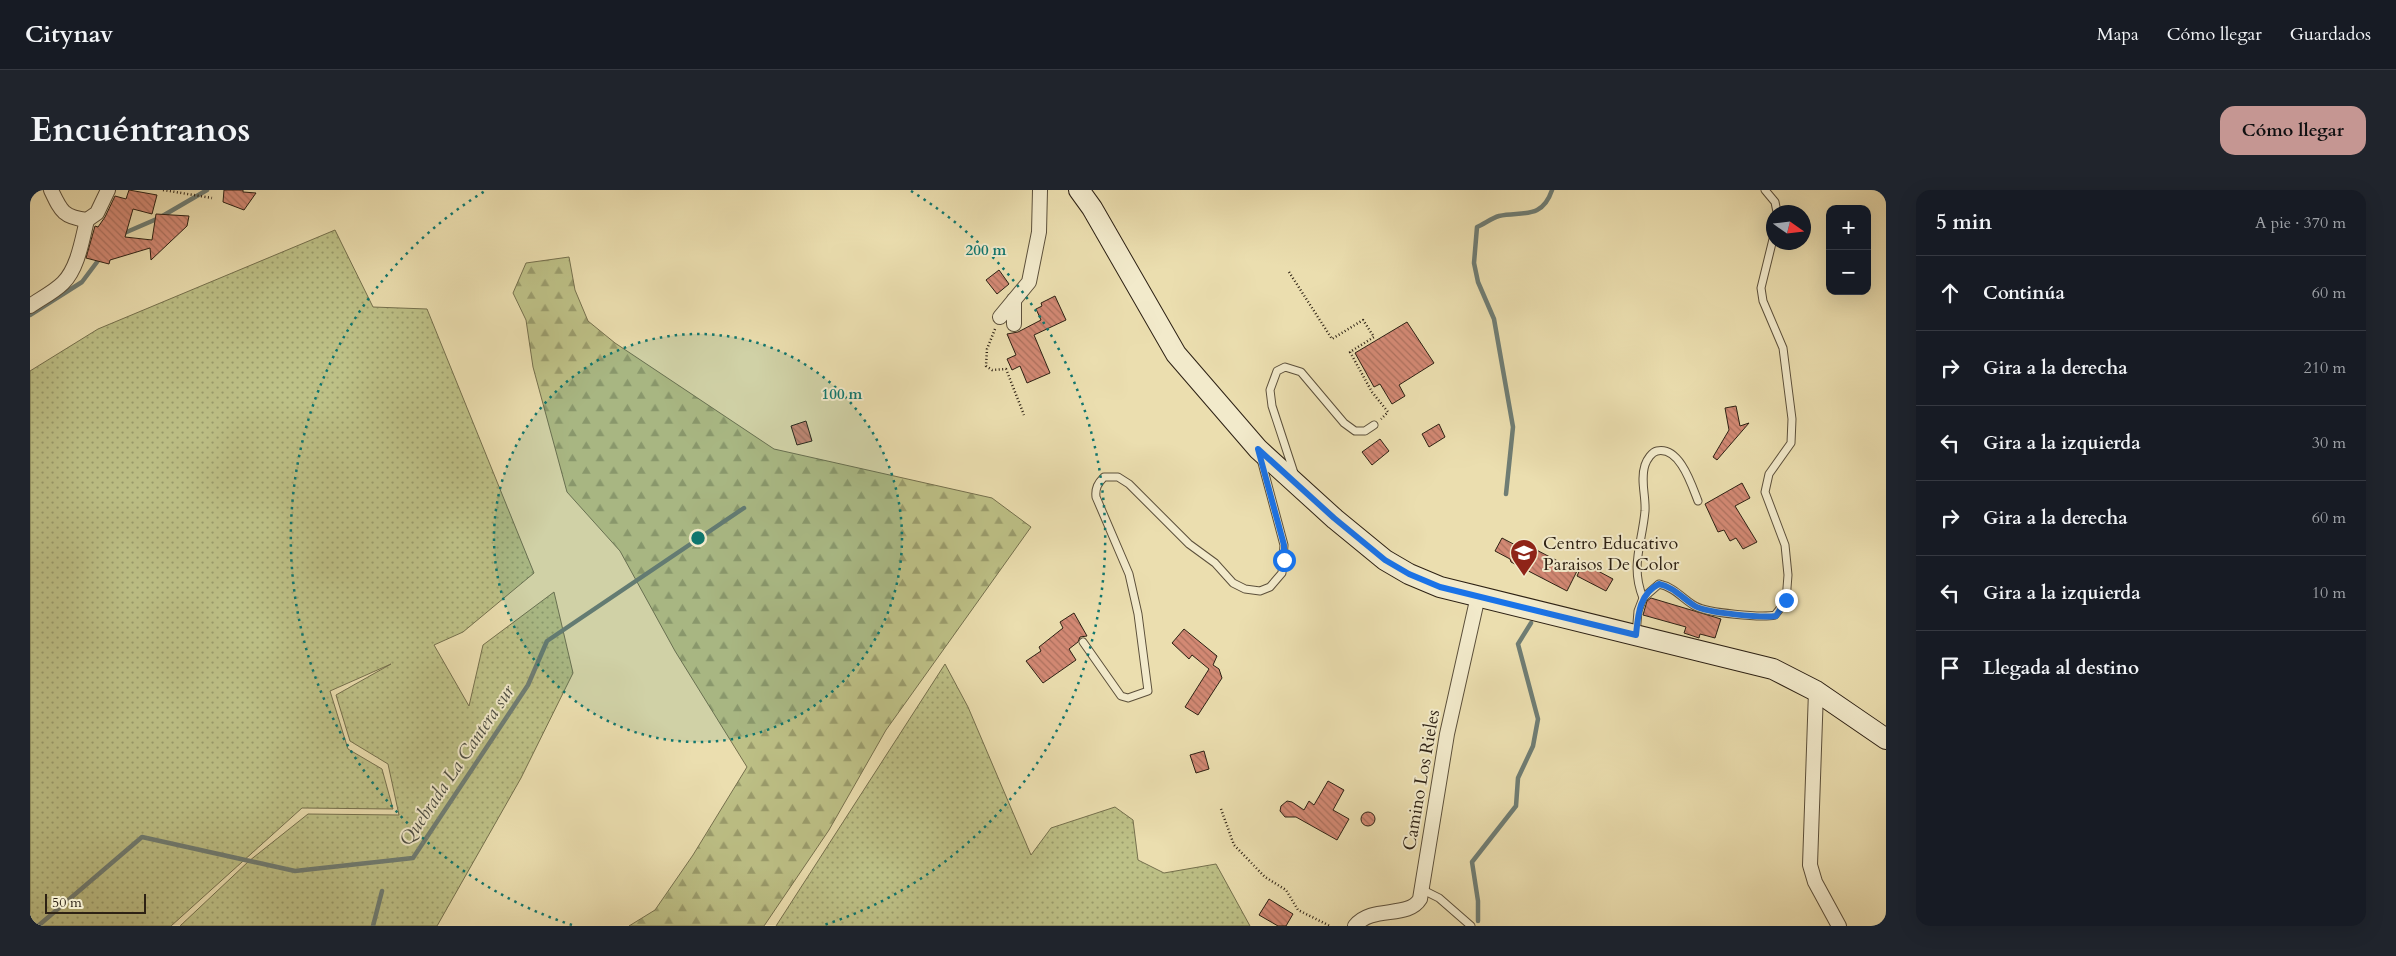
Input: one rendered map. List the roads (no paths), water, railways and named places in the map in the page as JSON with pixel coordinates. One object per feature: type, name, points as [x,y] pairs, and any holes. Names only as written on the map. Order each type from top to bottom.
[{"type":"main road","points":[[1079,190],[1092,208],[1176,354],[1258,449],[1297,486],[1378,554],[1401,570],[1440,587],[1773,668],[1816,691],[1886,739]]},
{"type":"street","points":[[51,190],[60,210],[71,218],[87,220]]},
{"type":"street","points":[[30,306],[62,284],[68,276],[79,250],[87,220],[97,213],[108,190]]},
{"type":"street","points":[[1000,317],[1029,282],[1040,232],[1040,190]]},
{"type":"street","points":[[1014,300],[1014,324]]},
{"type":"street","name":"Camino Los Rieles","points":[[1355,926],[1363,917],[1416,905],[1420,899],[1447,734],[1478,596]]},
{"type":"street","points":[[1816,691],[1810,865],[1815,882],[1840,926]]},
{"type":"lane","points":[[1765,190],[1776,205]]},
{"type":"lane","points":[[1636,635],[1638,611],[1643,598],[1659,584],[1678,592],[1696,606],[1718,614],[1776,616],[1786,600],[1788,575],[1785,545],[1765,492],[1769,474],[1791,443],[1792,419],[1783,348],[1763,302],[1761,288],[1770,250]]},
{"type":"lane","points":[[1297,486],[1272,406],[1270,390],[1278,371],[1285,367],[1301,372],[1344,423],[1355,430],[1365,431],[1374,425]]},
{"type":"lane","points":[[1083,642],[1124,698],[1149,690],[1130,574],[1096,497],[1096,489],[1104,477],[1118,477],[1129,484],[1233,582],[1245,589],[1260,591],[1276,582],[1282,573],[1284,545],[1258,449]]},
{"type":"lane","points":[[1643,598],[1636,581],[1637,559],[1645,508],[1642,483],[1645,465],[1650,455],[1656,451],[1665,451],[1676,458],[1698,501]]},
{"type":"lane","points":[[1421,889],[1439,898],[1471,926]]},
{"type":"waterway","points":[[122,234],[159,218],[207,190]]},
{"type":"waterway","points":[[1506,494],[1513,427],[1494,319],[1478,282],[1474,263],[1477,227],[1499,216],[1537,210],[1548,200],[1552,190]]},
{"type":"waterway","points":[[30,315],[82,282],[100,258]]},
{"type":"waterway","name":"Quebrada La Cantera sur","points":[[38,926],[142,837],[295,871],[413,858],[528,685],[547,641],[744,508]]},
{"type":"waterway","points":[[1478,921],[1478,901],[1472,862],[1516,806],[1518,778],[1533,746],[1538,719],[1518,644],[1531,623]]},
{"type":"waterway","points":[[373,926],[382,891]]},
{"type":"place","name":"Centro Educativo Paraisos De Color","points":[[1524,577]]}]
